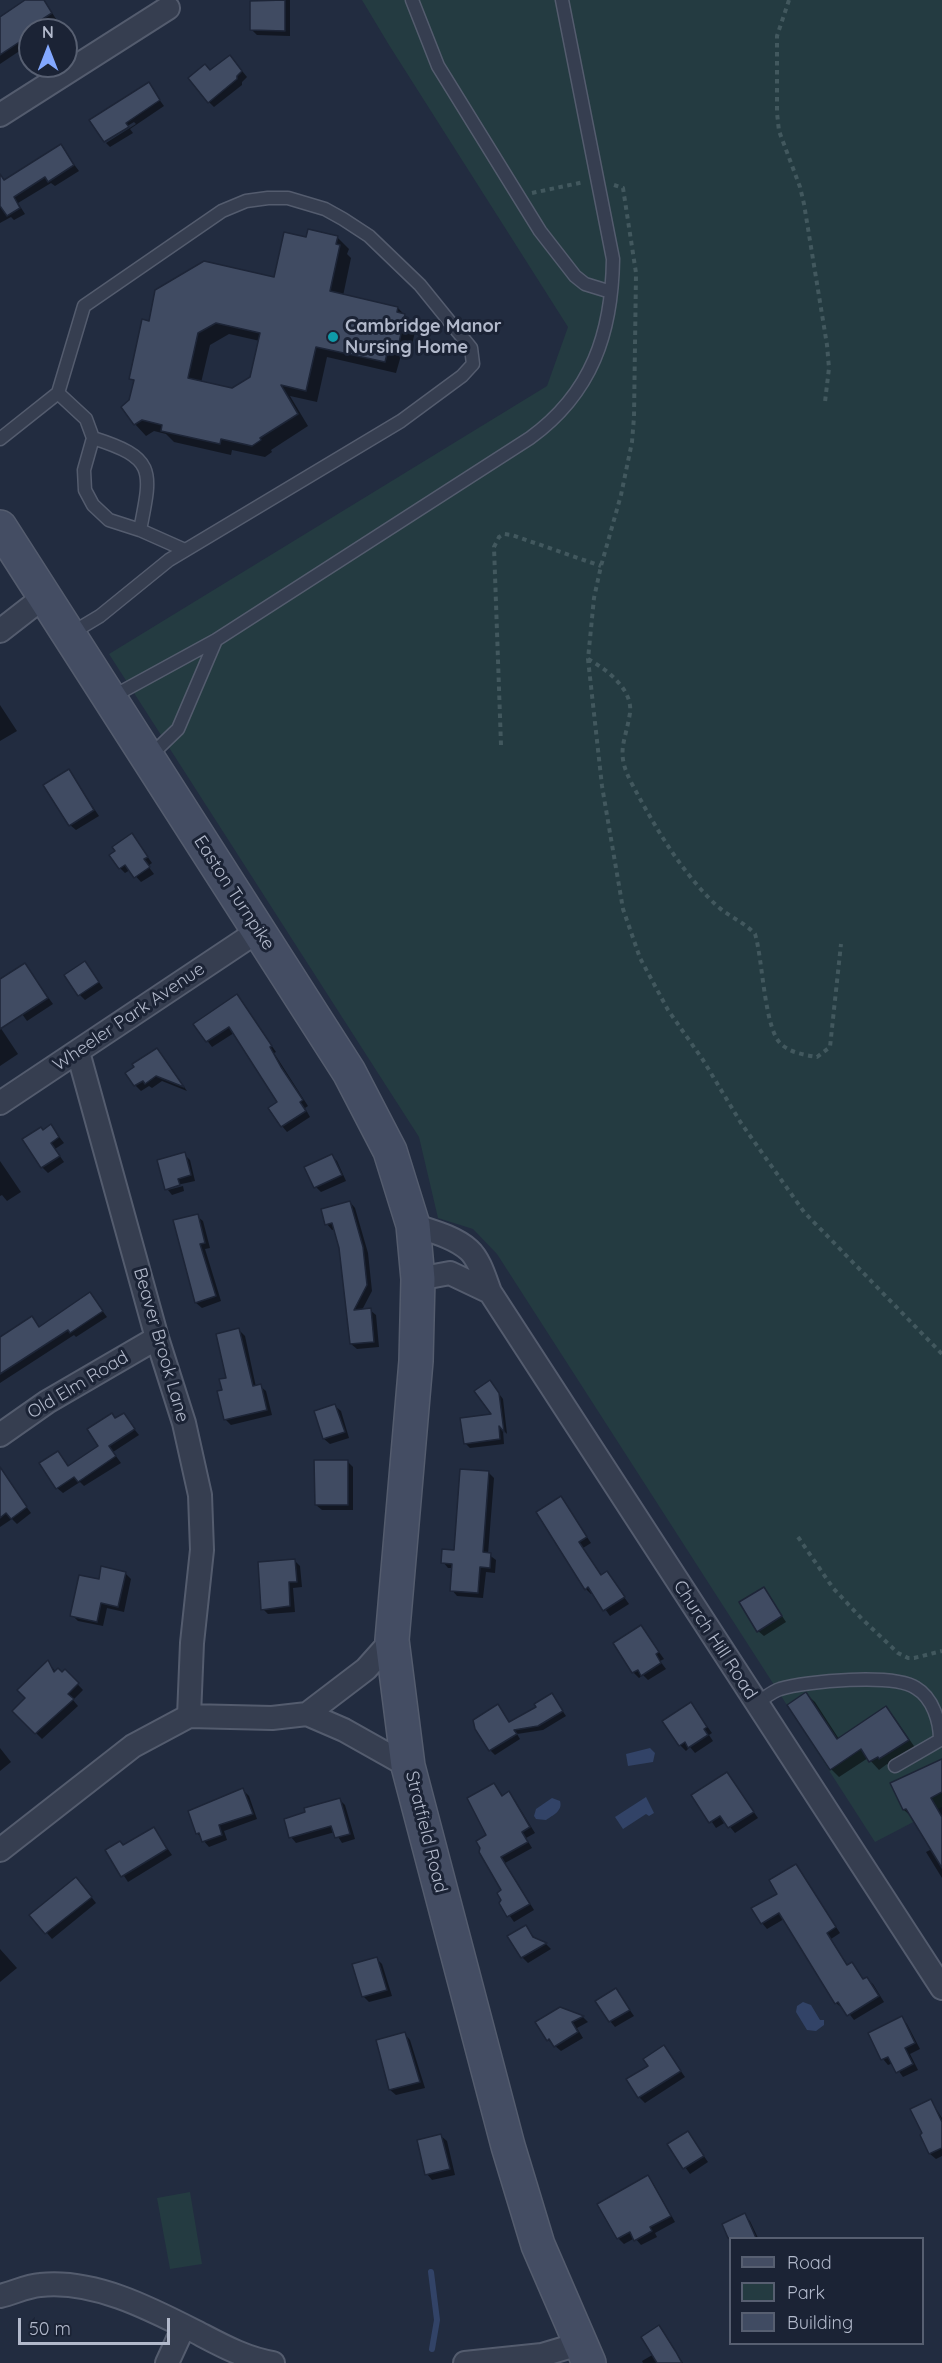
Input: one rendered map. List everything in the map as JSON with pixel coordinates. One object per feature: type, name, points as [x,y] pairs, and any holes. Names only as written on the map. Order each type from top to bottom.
[{"type":"main road","name":"Easton Turnpike","points":[[0,527],[349,1072],[390,1151],[413,1225],[418,1279]]},
{"type":"main road","name":"Stratfield Road","points":[[418,1279],[416,1361],[392,1640],[408,1766],[508,2146],[538,2245],[584,2353]]},
{"type":"street","points":[[0,115],[168,8]]},
{"type":"street","points":[[0,631],[45,596]]},
{"type":"street","name":"Wheeler Park Avenue","points":[[0,1103],[258,931]]},
{"type":"street","name":"Beaver Brook Lane","points":[[78,1052],[157,1338],[184,1423],[200,1495],[202,1550],[192,1643],[189,1716]]},
{"type":"street","name":"Church Hill Road","points":[[413,1225],[441,1235],[470,1250],[490,1292],[942,1988]]},
{"type":"street","points":[[418,1279],[450,1273],[490,1292]]},
{"type":"street","name":"Old Elm Road","points":[[0,1435],[47,1402],[157,1338]]},
{"type":"street","points":[[307,1714],[366,1669],[392,1640]]},
{"type":"street","points":[[0,1850],[133,1746],[189,1716],[272,1718],[307,1714],[344,1730],[408,1766]]},
{"type":"street","points":[[0,2296],[40,2285],[79,2287],[118,2295],[259,2361],[273,2363]]},
{"type":"street","points":[[167,2363],[184,2326]]},
{"type":"street","points":[[465,2363],[584,2353]]},
{"type":"lane","points":[[412,0],[438,66],[518,195],[568,269],[585,284],[611,292]]},
{"type":"lane","points":[[109,699],[216,640],[530,438],[558,416],[577,393],[603,338],[614,259],[562,0]]},
{"type":"lane","points":[[0,439],[58,393],[84,306],[222,211],[246,201],[288,198],[324,209],[369,236],[420,285],[471,348],[473,364],[402,421],[169,560],[100,616],[69,634]]},
{"type":"lane","points":[[58,393],[86,419],[93,438],[84,470],[86,489],[93,505],[108,520],[140,530],[186,550]]},
{"type":"lane","points":[[93,438],[132,453],[143,464],[149,479],[140,530]]},
{"type":"lane","points":[[148,758],[178,729],[216,640]]},
{"type":"lane","points":[[756,1703],[776,1690],[792,1686],[877,1680],[904,1683],[916,1688],[926,1697],[937,1716],[940,1740],[895,1766]]},
{"type":"path","points":[[789,0],[777,36],[777,113],[779,131],[804,204],[830,368],[825,402]]},
{"type":"path","points":[[518,195],[597,179],[623,188],[636,273],[634,417],[632,442],[621,495],[594,598],[588,659],[601,777],[623,909],[640,958],[668,1010],[703,1060],[741,1123],[804,1212],[942,1354]]},
{"type":"path","points":[[501,745],[498,623],[494,584],[496,542],[504,534],[512,535],[601,566]]},
{"type":"path","points":[[588,659],[607,671],[625,691],[630,713],[622,748],[625,769],[674,857],[723,911],[755,934],[772,1027],[780,1044],[796,1052],[817,1057],[830,1047],[841,944]]},
{"type":"path","points":[[798,1537],[833,1588],[898,1653],[914,1659],[942,1651]]},
{"type":"green space","points":[[362,0],[942,0],[942,1807],[875,1842],[497,1254],[473,1229],[438,1218],[419,1137],[109,654],[547,386],[568,327]]},
{"type":"green space","points":[[190,2192],[202,2264],[170,2269],[157,2198]]},
{"type":"water","points":[[650,1748],[655,1753],[653,1762],[628,1766],[626,1754]]},
{"type":"water","points":[[646,1797],[654,1813],[649,1816],[646,1814],[623,1829],[615,1817]]},
{"type":"water","points":[[552,1798],[560,1801],[559,1810],[546,1820],[536,1819],[534,1816],[536,1809]]},
{"type":"water","points":[[803,2002],[811,2005],[820,2020],[824,2020],[824,2025],[816,2031],[807,2030],[796,2012],[797,2006]]},
{"type":"building","points":[[25,0],[44,0],[52,13],[44,18],[18,18],[18,43],[0,55],[0,17]]},
{"type":"building","points":[[285,0],[285,31],[250,30],[250,1]]},
{"type":"building","points":[[230,55],[242,71],[237,79],[208,103],[188,78],[205,64],[210,70]]},
{"type":"building","points":[[149,82],[160,100],[126,123],[129,127],[104,142],[89,120]]},
{"type":"building","points":[[61,144],[74,165],[48,182],[45,177],[14,197],[20,208],[7,216],[0,206],[0,174],[4,180]]},
{"type":"building","name":"Cambridge Manor Nursing Home","points":[[308,229],[338,236],[336,244],[340,245],[330,291],[398,307],[397,312],[405,314],[399,343],[390,341],[385,362],[316,347],[306,391],[281,385],[298,414],[260,438],[261,440],[252,446],[221,439],[220,444],[161,431],[162,425],[142,420],[134,425],[121,407],[129,400],[134,380],[129,379],[142,319],[149,321],[155,290],[204,261],[274,277],[284,232],[306,237]],"holes":[[[216,323],[260,333],[250,377],[232,388],[188,378],[198,333]]]},
{"type":"building","points":[[69,769],[94,810],[69,826],[43,785]]},
{"type":"building","points":[[132,833],[148,857],[144,859],[150,867],[134,878],[125,865],[119,869],[109,855],[115,851],[112,847]]},
{"type":"building","points":[[85,961],[99,982],[78,996],[64,975]]},
{"type":"building","points":[[25,963],[48,998],[0,1029],[0,979]]},
{"type":"building","points":[[237,994],[272,1046],[270,1047],[281,1067],[303,1100],[300,1102],[306,1111],[281,1127],[268,1108],[277,1102],[229,1027],[206,1042],[193,1024]]},
{"type":"building","points":[[157,1048],[184,1087],[156,1076],[145,1084],[143,1081],[134,1086],[125,1073],[134,1067],[132,1064]]},
{"type":"building","points":[[51,1124],[59,1137],[51,1143],[60,1156],[41,1168],[22,1139],[41,1127],[43,1130]]},
{"type":"building","points":[[185,1152],[191,1175],[178,1179],[180,1185],[165,1190],[157,1160]]},
{"type":"building","points":[[332,1154],[342,1175],[314,1188],[304,1167]]},
{"type":"building","points":[[350,1201],[363,1247],[367,1285],[354,1310],[371,1308],[374,1342],[350,1344],[339,1248],[332,1223],[325,1225],[321,1209]]},
{"type":"building","points":[[198,1214],[205,1243],[200,1244],[216,1296],[195,1303],[173,1220]]},
{"type":"building","points":[[90,1292],[103,1311],[70,1333],[68,1330],[0,1374],[0,1337],[32,1316],[39,1327]]},
{"type":"building","points":[[239,1328],[253,1386],[261,1384],[267,1410],[224,1420],[217,1391],[222,1390],[219,1379],[226,1378],[216,1334]]},
{"type":"building","points":[[490,1380],[499,1393],[504,1432],[499,1426],[500,1439],[464,1444],[460,1418],[491,1414],[474,1391]]},
{"type":"building","points":[[335,1404],[345,1432],[323,1439],[314,1411]]},
{"type":"building","points":[[112,1413],[115,1418],[124,1413],[135,1429],[109,1446],[116,1456],[78,1482],[74,1477],[56,1489],[39,1463],[58,1451],[68,1466],[98,1446],[87,1429]]},
{"type":"building","points":[[314,1460],[348,1460],[348,1505],[315,1505]]},
{"type":"building","points":[[0,1467],[27,1507],[11,1519],[6,1513],[0,1518]]},
{"type":"building","points":[[460,1469],[489,1471],[483,1552],[491,1553],[490,1568],[480,1567],[478,1593],[450,1591],[452,1564],[441,1563],[442,1549],[454,1550]]},
{"type":"building","points":[[561,1496],[587,1537],[579,1542],[601,1575],[607,1571],[625,1597],[603,1611],[588,1587],[585,1590],[536,1512]]},
{"type":"building","points":[[295,1559],[297,1582],[289,1582],[290,1606],[261,1610],[258,1562]]},
{"type":"building","points":[[101,1566],[126,1572],[118,1607],[101,1603],[97,1622],[70,1616],[79,1575],[99,1579]]},
{"type":"building","points":[[764,1587],[782,1616],[757,1632],[739,1602]]},
{"type":"building","points":[[641,1625],[659,1652],[656,1654],[661,1663],[641,1676],[638,1670],[632,1673],[613,1643]]},
{"type":"building","points":[[48,1660],[54,1672],[58,1668],[62,1672],[65,1669],[79,1683],[68,1694],[74,1699],[35,1734],[12,1711],[25,1698],[17,1690]]},
{"type":"building","points":[[806,1692],[837,1739],[886,1706],[909,1740],[879,1759],[878,1757],[869,1762],[861,1749],[830,1770],[787,1705]]},
{"type":"building","points":[[552,1693],[563,1711],[538,1726],[514,1730],[517,1734],[489,1751],[475,1729],[473,1720],[498,1704],[509,1722],[536,1707],[534,1704]]},
{"type":"building","points":[[691,1702],[707,1727],[704,1729],[708,1735],[688,1748],[685,1742],[679,1746],[662,1721]]},
{"type":"building","points":[[942,1759],[942,1792],[931,1798],[942,1817],[942,1868],[906,1809],[903,1810],[890,1783]]},
{"type":"building","points":[[727,1772],[754,1812],[728,1828],[720,1816],[709,1823],[691,1795]]},
{"type":"building","points":[[494,1783],[502,1796],[509,1791],[530,1827],[522,1832],[528,1842],[501,1857],[530,1904],[507,1917],[499,1903],[501,1900],[497,1893],[501,1890],[479,1852],[480,1848],[476,1841],[486,1835],[467,1798]]},
{"type":"building","points":[[243,1788],[253,1814],[219,1825],[222,1835],[202,1842],[199,1833],[196,1834],[188,1811]]},
{"type":"building","points":[[340,1798],[350,1834],[335,1838],[331,1826],[289,1838],[284,1819],[305,1812],[304,1808]]},
{"type":"building","points":[[154,1827],[167,1849],[121,1877],[105,1850],[120,1841],[123,1845]]},
{"type":"building","points":[[796,1864],[836,1927],[827,1933],[847,1965],[852,1962],[863,1979],[867,1977],[879,1996],[847,2016],[838,2002],[835,2004],[779,1913],[761,1924],[751,1908],[777,1894],[769,1880]]},
{"type":"building","points":[[76,1877],[92,1897],[45,1934],[29,1915]]},
{"type":"building","points":[[526,1925],[533,1937],[547,1943],[521,1958],[507,1936]]},
{"type":"building","points":[[377,1957],[387,1990],[362,1997],[352,1964]]},
{"type":"building","points":[[616,1988],[630,2010],[609,2022],[595,2001]]},
{"type":"building","points":[[560,2007],[584,2016],[572,2022],[578,2032],[554,2047],[549,2039],[547,2041],[535,2022]]},
{"type":"building","points":[[902,2016],[915,2043],[905,2048],[913,2064],[896,2073],[888,2057],[881,2060],[868,2033]]},
{"type":"building","points":[[405,2032],[420,2082],[389,2090],[376,2040]]},
{"type":"building","points":[[664,2045],[681,2071],[638,2098],[626,2079],[648,2066],[643,2059]]},
{"type":"building","points":[[931,2099],[942,2122],[942,2148],[929,2154],[910,2109]]},
{"type":"building","points":[[688,2131],[704,2156],[683,2169],[667,2144]]},
{"type":"building","points":[[441,2134],[450,2169],[425,2175],[417,2140]]},
{"type":"building","points":[[648,2175],[671,2216],[650,2227],[652,2231],[634,2241],[630,2232],[617,2239],[597,2204]]},
{"type":"building","points":[[745,2213],[756,2237],[728,2238],[722,2224]]},
{"type":"building","points":[[659,2325],[682,2363],[657,2363],[641,2337]]},
{"type":"waterway","points":[[431,2272],[437,2320],[432,2349]]},
{"type":"place","name":"Cambridge Manor Nursing Home","points":[[333,337]]}]
